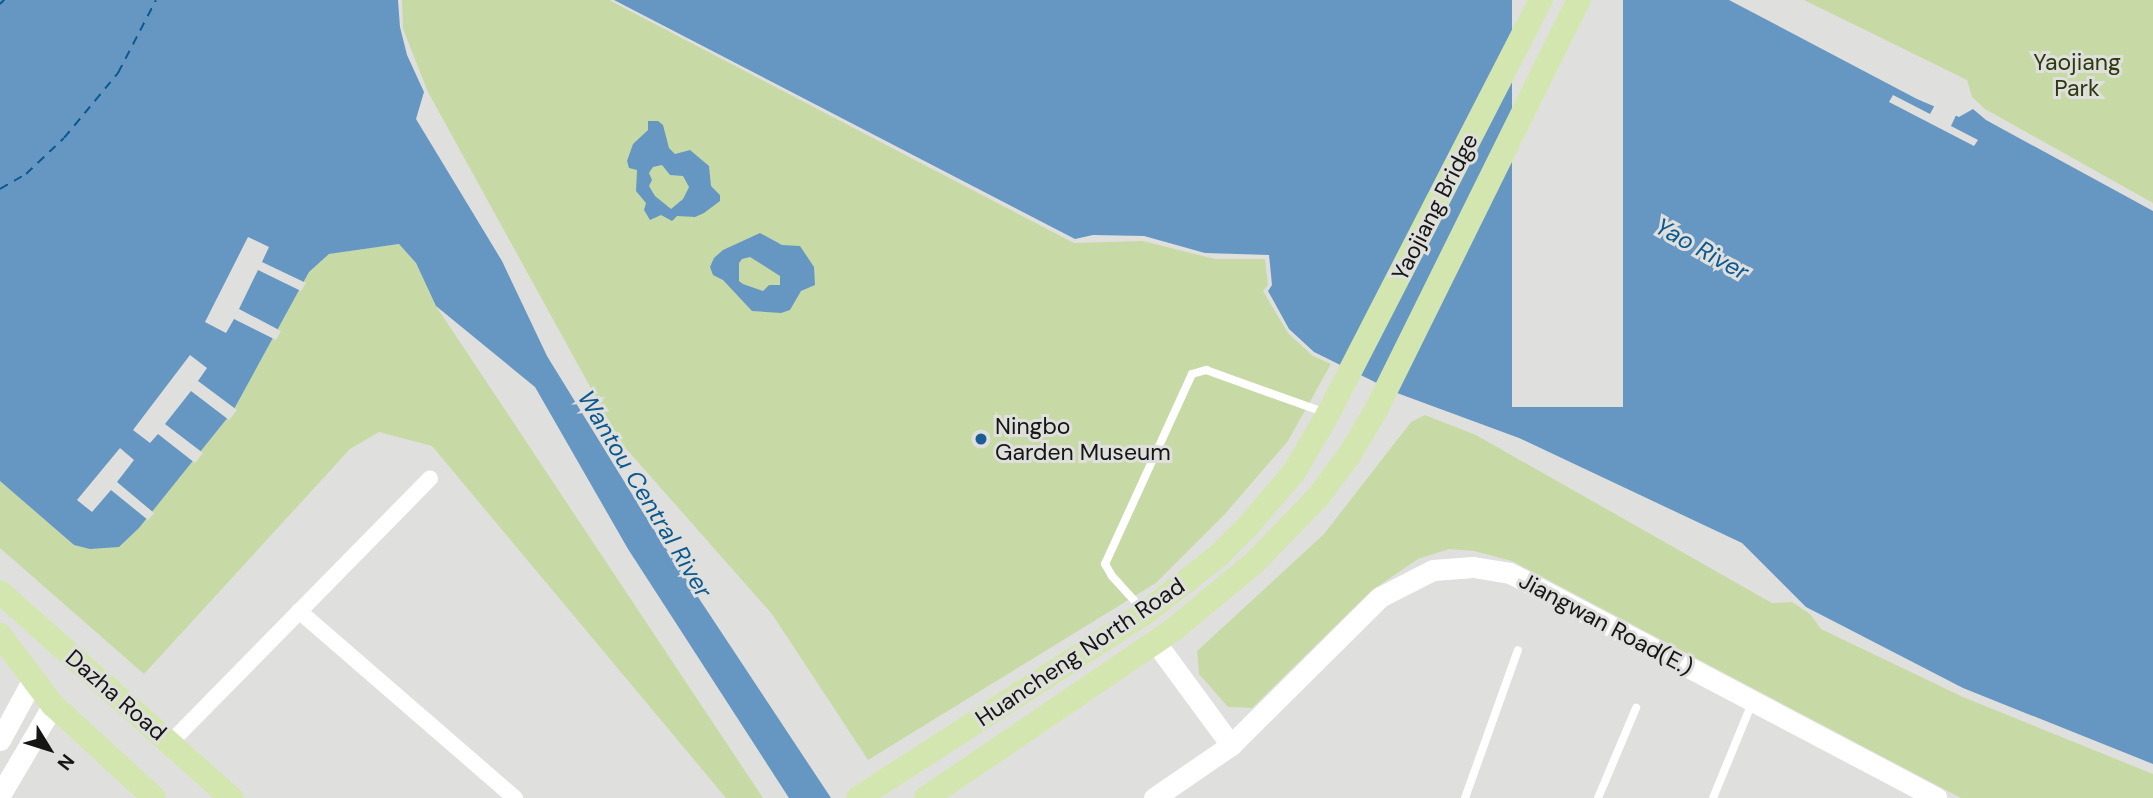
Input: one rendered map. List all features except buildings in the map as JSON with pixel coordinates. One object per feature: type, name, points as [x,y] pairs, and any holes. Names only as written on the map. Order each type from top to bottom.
[{"type":"main road","name":"Yaojiang Bridge","points":[[1328,414],[1541,0]]},
{"type":"main road","name":"Yaojiang Bridge","points":[[1376,410],[1579,0]]},
{"type":"main road","name":"Huancheng North Road","points":[[926,798],[1156,642],[1212,599],[1288,529],[1318,497],[1376,410]]},
{"type":"main road","name":"Huancheng North Road","points":[[858,798],[1145,613],[1218,556],[1249,525],[1294,472],[1328,414]]},
{"type":"main road","name":"Dazha Road","points":[[0,592],[232,798]]},
{"type":"main road","name":"Dazha Road","points":[[0,635],[53,705],[154,798]]},
{"type":"street","points":[[170,743],[430,478]]},
{"type":"street","name":"Jiangwan Road(E.)","points":[[1154,798],[1231,745],[1380,597],[1433,570],[1472,567],[1510,573],[1936,798]]},
{"type":"street","points":[[299,611],[515,798]]},
{"type":"street","points":[[1156,642],[1231,745]]},
{"type":"street","points":[[0,740],[33,679]]},
{"type":"street","points":[[0,795],[53,705]]},
{"type":"lane","points":[[1145,613],[1112,576],[1105,564],[1192,374],[1206,370],[1328,414]]},
{"type":"lane","points":[[1465,798],[1518,650]]},
{"type":"lane","points":[[1713,798],[1754,700]]},
{"type":"lane","points":[[1598,798],[1636,708]]},
{"type":"green space","points":[[402,0],[609,0],[1074,243],[1143,241],[1215,259],[1265,259],[1268,285],[1263,291],[1288,333],[1313,356],[1331,364],[1288,441],[1224,515],[1156,583],[868,760],[772,614],[621,443],[428,92],[403,29]]},
{"type":"green space","name":"Yaojiang Park","points":[[1804,0],[2153,0],[2153,203],[1985,109],[1972,97],[1967,80]]},
{"type":"green space","points":[[399,244],[416,263],[436,306],[763,798],[726,798],[432,446],[379,432],[350,449],[144,674],[0,548],[0,481],[74,545],[119,547],[139,528],[233,411],[309,272],[329,254]]},
{"type":"green space","points":[[1425,415],[1476,435],[1772,603],[1792,602],[1810,614],[1821,629],[1963,697],[2153,774],[2153,798],[1961,798],[1512,561],[1474,551],[1449,549],[1418,559],[1371,591],[1252,708],[1228,707],[1199,674],[1197,651],[1324,534],[1411,422]]},
{"type":"water","points":[[0,0],[398,0],[400,27],[407,55],[424,92],[416,119],[502,261],[547,356],[659,538],[831,798],[789,798],[628,549],[535,387],[436,306],[416,263],[399,244],[329,254],[309,272],[233,411],[139,528],[119,547],[90,549],[74,545],[0,481]]},
{"type":"water","name":"Yao River","points":[[614,0],[1729,0],[1917,99],[1959,117],[1973,109],[1986,120],[2153,211],[2153,764],[1963,688],[1806,607],[1742,543],[1519,438],[1397,393],[1314,352],[1289,329],[1268,291],[1272,285],[1269,255],[1205,253],[1144,236],[1093,235],[1075,239]]},
{"type":"water","points":[[648,121],[658,121],[663,125],[669,148],[675,154],[690,150],[709,166],[711,186],[720,195],[720,201],[695,217],[677,216],[672,221],[661,215],[650,220],[644,210],[646,203],[636,191],[637,170],[629,168],[627,161],[633,144],[648,130]],"holes":[[[662,165],[670,175],[683,176],[689,187],[683,199],[671,209],[655,196],[649,186],[652,180],[649,173],[653,167]]]},
{"type":"water","points":[[760,233],[782,245],[800,246],[814,267],[815,285],[801,291],[790,310],[781,313],[752,311],[723,280],[713,275],[710,267],[714,258],[723,250]],"holes":[[[750,257],[780,276],[780,285],[769,285],[763,291],[739,281],[739,263]]]},
{"type":"pier","points":[[1512,0],[1623,0],[1623,407],[1512,407]]},
{"type":"pier","points":[[1893,95],[1930,114],[1936,103],[1957,113],[1951,126],[1978,140],[1974,146],[1889,102]]},
{"type":"pier","points":[[248,237],[269,247],[262,262],[306,283],[301,291],[258,270],[239,309],[281,331],[276,340],[234,319],[226,333],[205,322]]},
{"type":"pier","points":[[190,355],[207,368],[198,381],[237,410],[229,420],[191,391],[165,424],[203,453],[195,463],[158,434],[150,443],[133,430]]},
{"type":"pier","points":[[120,448],[134,460],[117,482],[154,513],[148,520],[111,490],[92,512],[77,500]]},
{"type":"ferry route","points":[[0,4],[4,0]]},
{"type":"ferry route","points":[[0,189],[26,174],[64,138],[118,73],[156,0]]},
{"type":"place","name":"Ningbo Garden Museum","points":[[981,439]]},
{"type":"water label","name":"Wantou Central River","points":[[645,494]]}]
